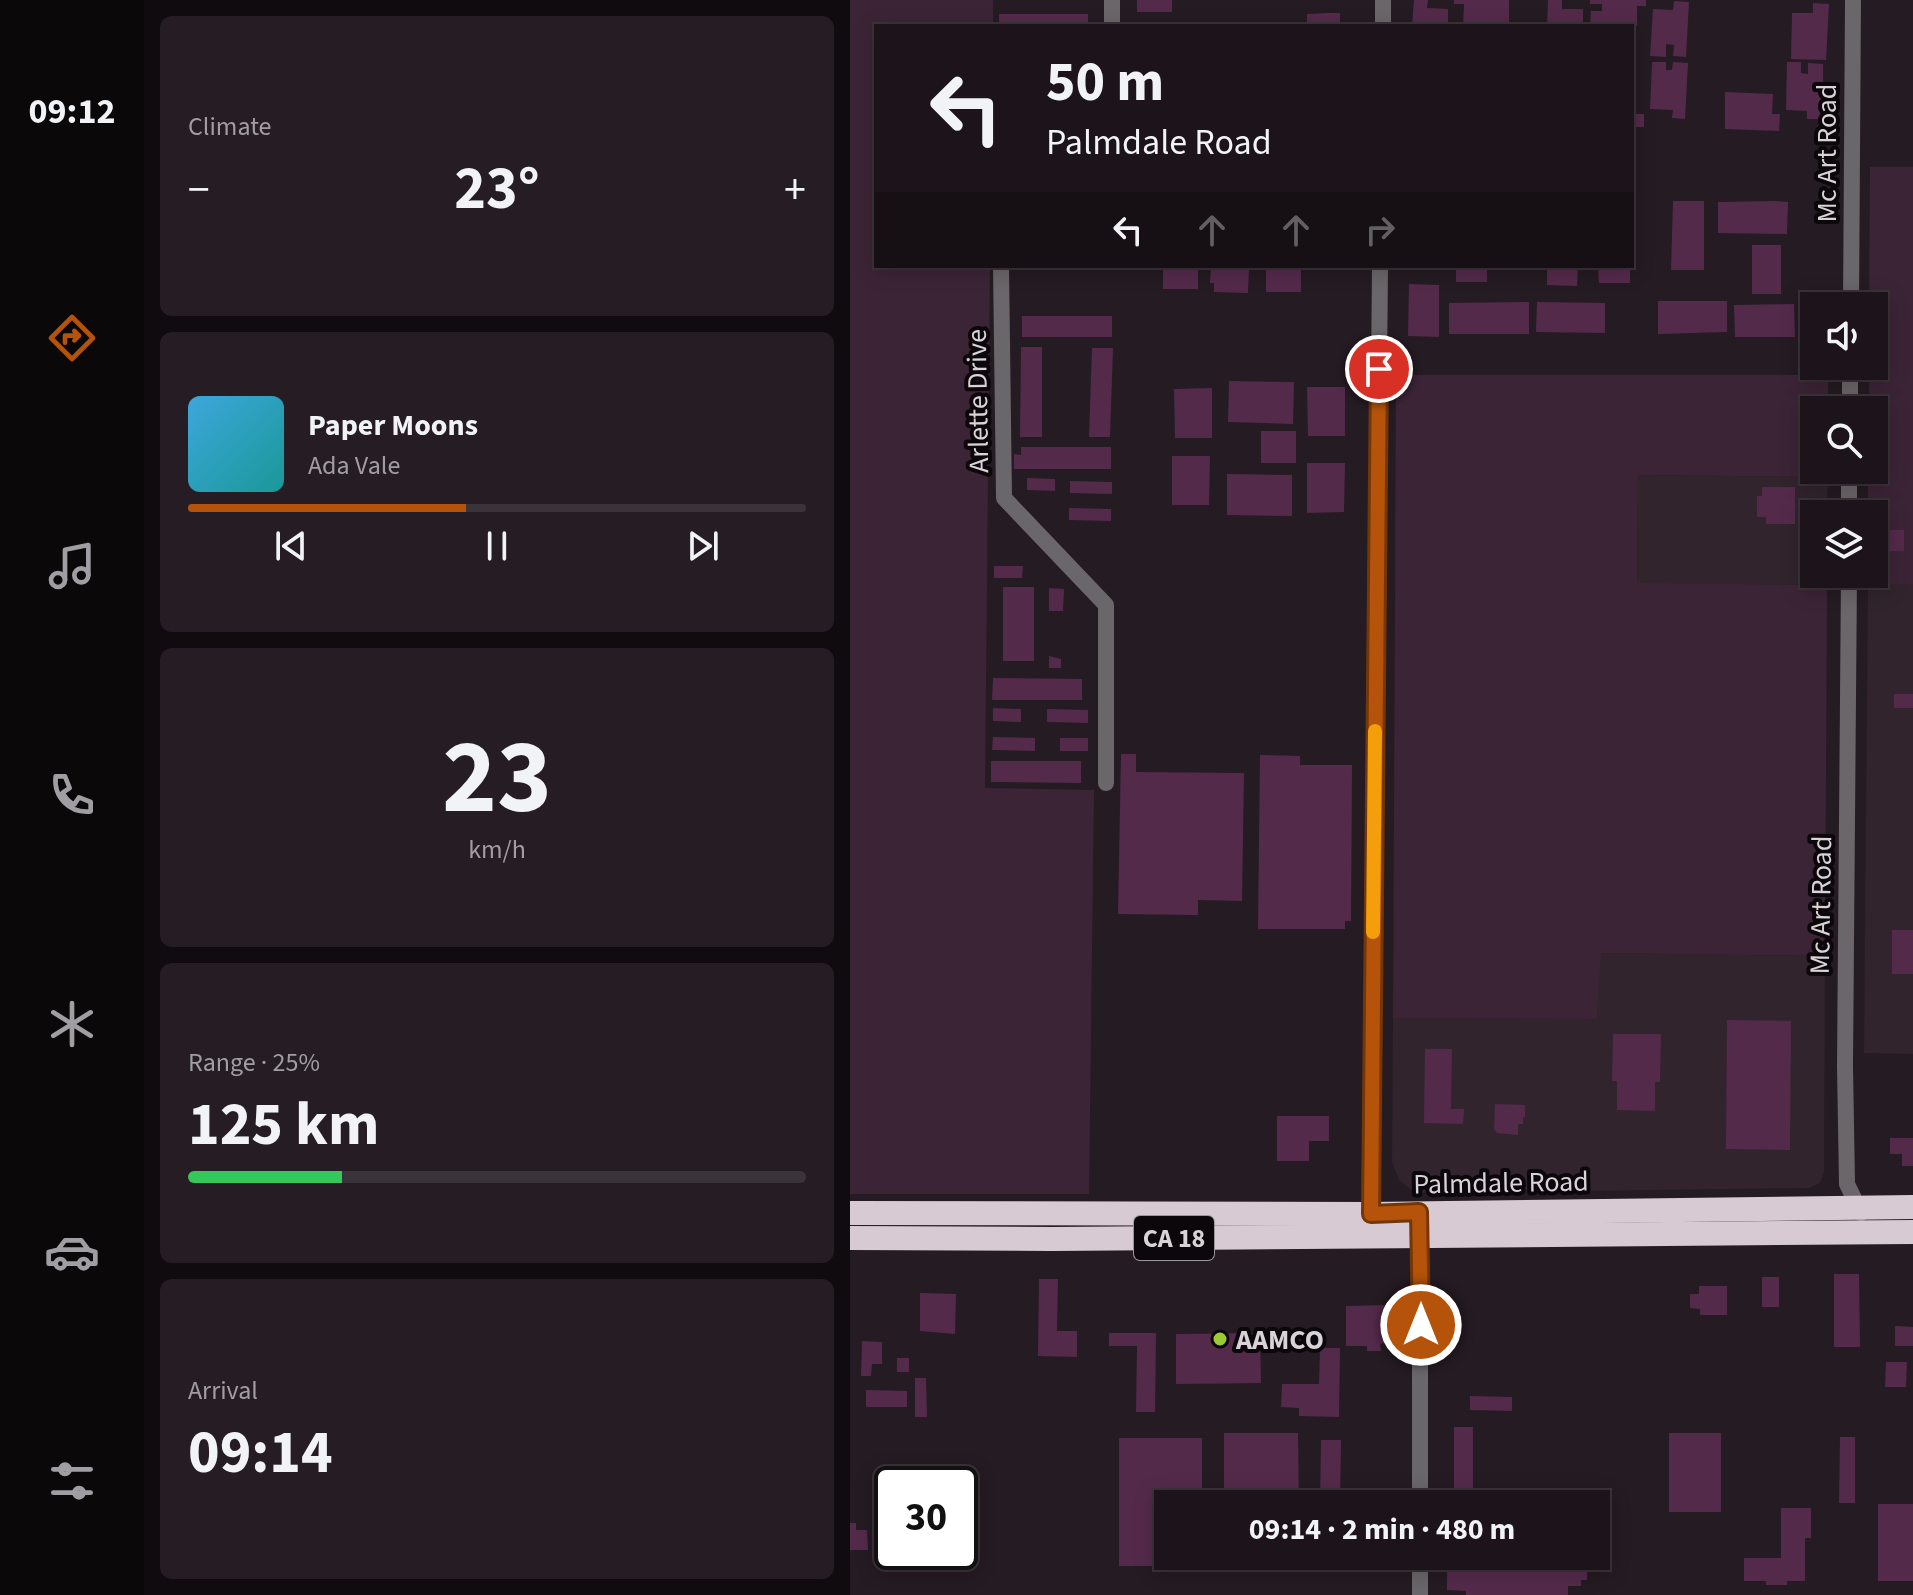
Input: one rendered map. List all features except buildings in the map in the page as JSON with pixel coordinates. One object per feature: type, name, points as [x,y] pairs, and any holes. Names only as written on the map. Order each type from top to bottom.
[{"type":"highway","name":"Palmdale Road","points":[[850,1238],[1052,1239],[1913,1207]]},
{"type":"highway","name":"Palmdale Road","points":[[850,1213],[1371,1225]]},
{"type":"highway","name":"Palmdale Road","points":[[1420,1224],[1913,1232]]},
{"type":"street","points":[[1112,0],[1112,24]]},
{"type":"street","points":[[1383,0],[1383,24]]},
{"type":"street","name":"Mc Art Road","points":[[1851,292],[1853,0]]},
{"type":"street","name":"Arlette Drive","points":[[1001,268],[1004,498],[1106,605],[1106,783]]},
{"type":"street","points":[[1371,1225],[1380,268]]},
{"type":"street","name":"Mc Art Road","points":[[1849,588],[1847,1184],[1860,1207],[1866,1232]]},
{"type":"street","points":[[1420,1224],[1420,1490]]},
{"type":"street","points":[[1420,1570],[1420,1595]]},
{"type":"shaded area","points":[[850,0],[993,0],[993,24],[874,24],[874,268],[990,268],[985,788],[1094,790],[1089,1194],[850,1194]]},
{"type":"shaded area","points":[[1870,167],[1913,167],[1913,584],[1888,584],[1888,500],[1868,500],[1868,484],[1888,484],[1888,396],[1869,396],[1869,380],[1888,380],[1888,292],[1869,292]]},
{"type":"shaded area","points":[[1396,375],[1800,375],[1800,380],[1828,380],[1828,396],[1800,396],[1800,477],[1638,475],[1637,583],[1800,585],[1800,588],[1827,588],[1825,956],[1601,953],[1597,1019],[1393,1018]]},
{"type":"shaded area","points":[[1638,475],[1800,477],[1800,484],[1828,484],[1827,500],[1800,500],[1800,585],[1637,584]]},
{"type":"shaded area","points":[[1913,584],[1913,1054],[1864,1053],[1868,588]]},
{"type":"shaded area","points":[[1600,953],[1825,956],[1824,1172],[1820,1183],[1809,1188],[1422,1193],[1413,1191],[1399,1180],[1392,1162],[1393,1018],[1597,1019]]},
{"type":"slow traffic","points":[[1373,932],[1375,731]]},
{"type":"place","name":"AAMCO","points":[[1220,1339]]},
{"type":"route","points":[[1379,369],[1371,1214],[1419,1212],[1421,1325]]}]
